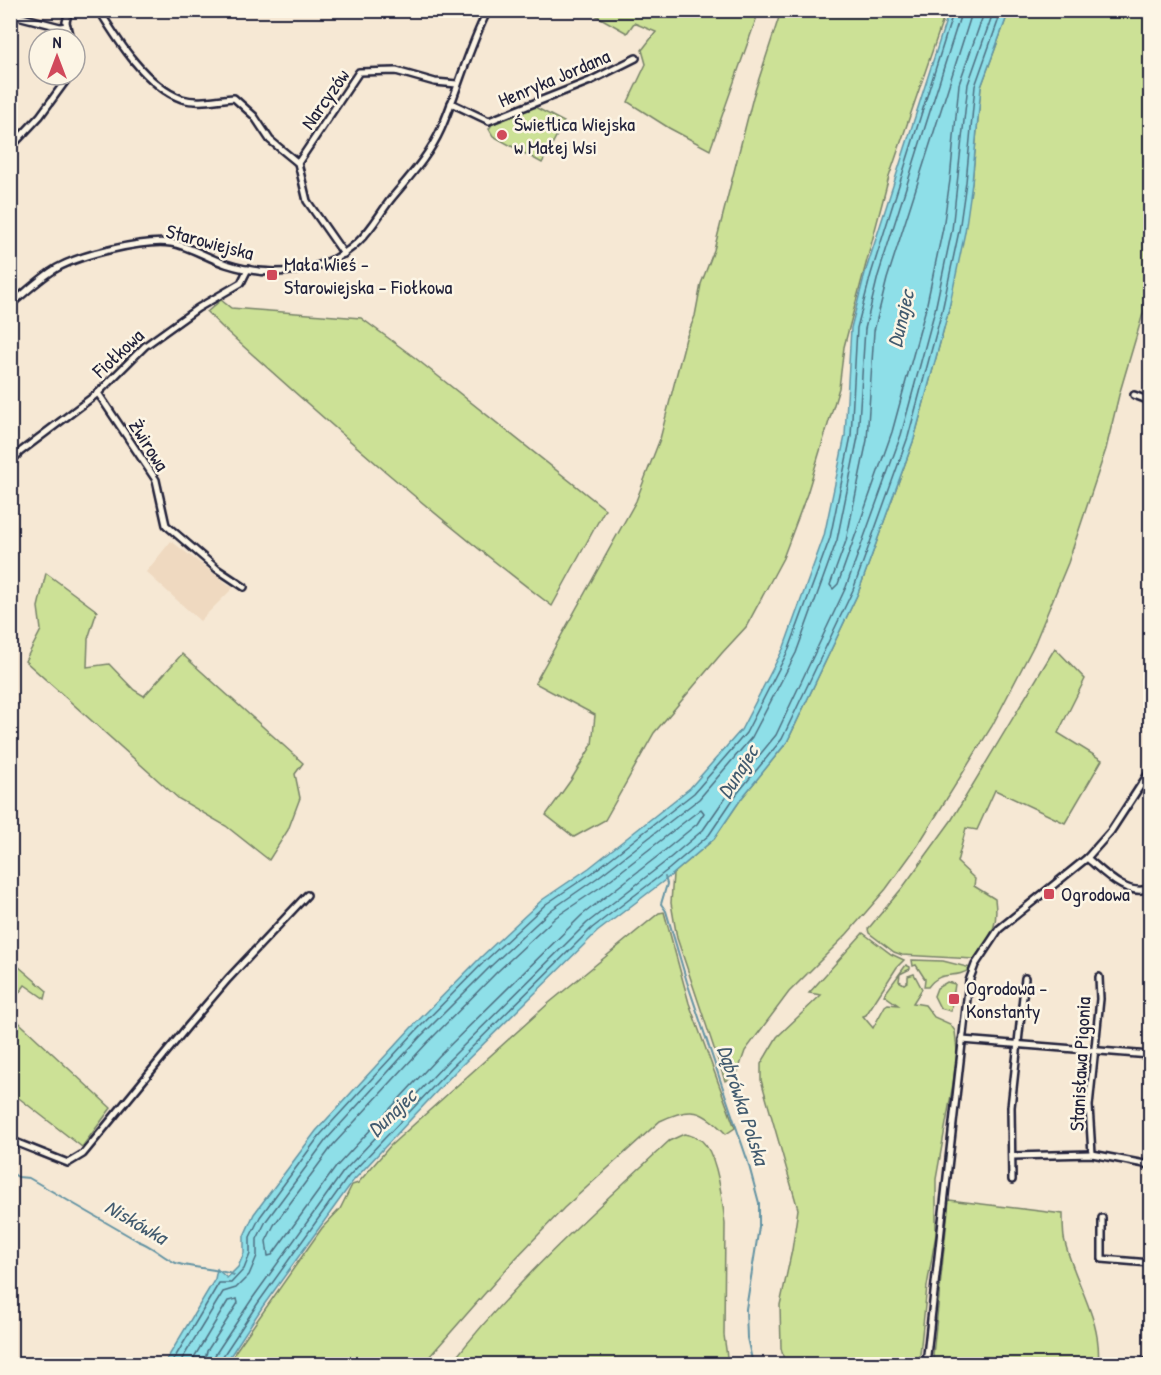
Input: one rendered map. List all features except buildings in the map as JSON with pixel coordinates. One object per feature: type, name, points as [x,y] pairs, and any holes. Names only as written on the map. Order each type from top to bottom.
[{"type":"street","points":[[10,14],[60,27],[67,26],[69,10]]},
{"type":"street","points":[[99,10],[120,44],[138,66],[161,87],[181,99],[195,101],[234,98],[254,116],[270,140],[298,163],[307,201],[344,254]]},
{"type":"street","name":"Starowiejska","points":[[10,305],[57,268],[138,244],[171,243],[248,270],[280,272],[322,264],[344,254],[360,241],[434,145],[473,40],[488,10]]},
{"type":"street","name":"Henryka Jordana","points":[[451,103],[489,121],[590,81],[636,58]]},
{"type":"street","name":"Narcyzów","points":[[298,163],[359,72],[396,71],[435,82],[458,84]]},
{"type":"street","points":[[10,148],[35,122],[61,87]]},
{"type":"street","name":"Fiołkowa","points":[[10,463],[20,452],[98,393],[145,346],[195,310],[241,283],[248,270]]},
{"type":"street","name":"Żwirowa","points":[[98,393],[156,480],[166,525],[217,569],[244,587]]},
{"type":"street","points":[[1134,395],[1150,401]]},
{"type":"street","points":[[926,1365],[969,981],[975,965],[999,929],[1087,858],[1111,831],[1150,771]]},
{"type":"street","points":[[1087,858],[1115,881],[1134,891],[1150,888]]},
{"type":"street","points":[[10,1140],[68,1162],[83,1154],[221,987],[307,895]]},
{"type":"street","name":"Stanisława Pigonia","points":[[1092,1154],[1089,1106],[1100,999],[1099,977]]},
{"type":"street","points":[[1012,1180],[1011,1107],[1025,978]]},
{"type":"street","points":[[962,1041],[1150,1055]]},
{"type":"street","points":[[1012,1156],[1092,1154],[1150,1165]]},
{"type":"street","points":[[1102,1218],[1102,1259],[1150,1263]]},
{"type":"street","points":[[1135,1365],[1150,1361]]},
{"type":"shaded area","points":[[171,541],[233,588],[200,621],[146,572]]},
{"type":"green space","points":[[588,11],[759,11],[710,150],[628,102],[646,64],[642,50],[656,32],[634,23],[627,33]]},
{"type":"green space","points":[[781,11],[946,11],[889,177],[844,347],[839,388],[807,494],[783,558],[746,627],[654,733],[605,820],[574,837],[546,815],[592,745],[595,715],[535,683],[636,501],[660,439],[686,338],[695,316],[701,284],[714,250],[753,97]]},
{"type":"green space","points":[[1009,11],[1150,11],[1150,290],[1119,395],[1106,449],[1068,563],[1034,645],[992,726],[918,845],[886,889],[847,934],[789,992],[745,1051],[737,1074],[725,1081],[677,938],[671,903],[673,874],[714,839],[741,799],[787,742],[858,593],[914,439],[948,313],[972,183],[981,87]]},
{"type":"green space","points":[[533,106],[564,122],[542,163],[493,136],[489,129],[492,124]]},
{"type":"green space","points":[[221,300],[231,308],[361,318],[414,357],[605,509],[552,606],[384,470],[222,327],[207,312]]},
{"type":"green space","points":[[46,573],[97,611],[88,639],[87,667],[109,664],[134,690],[144,696],[182,654],[303,763],[295,774],[300,798],[288,830],[269,860],[226,826],[179,799],[25,661],[41,630],[38,607]]},
{"type":"green space","points":[[1055,648],[1085,679],[1058,733],[1102,760],[1065,823],[995,790],[977,830],[966,828],[957,862],[975,879],[974,886],[995,899],[996,909],[992,931],[974,959],[902,955],[894,952],[869,933],[868,929],[903,887],[951,821]]},
{"type":"green space","points":[[664,912],[689,1003],[735,1128],[726,1134],[710,1119],[696,1112],[680,1113],[660,1121],[564,1208],[516,1258],[423,1364],[288,1364],[273,1361],[271,1364],[238,1364],[233,1359],[235,1352],[322,1228],[340,1209],[352,1185],[358,1183],[391,1145],[549,1003],[659,913]]},
{"type":"green space","points":[[863,933],[891,954],[904,960],[866,1015],[863,1016],[873,1028],[885,1006],[898,1005],[884,995],[906,965],[910,969],[900,974],[899,981],[904,984],[908,981],[908,976],[914,974],[922,989],[913,1003],[925,1005],[934,1017],[950,1024],[955,1031],[957,1051],[936,1179],[936,1234],[927,1286],[919,1364],[785,1364],[781,1348],[780,1305],[798,1209],[761,1080],[761,1064],[777,1037],[821,995],[809,993]]},
{"type":"green space","points":[[11,960],[47,991],[45,999],[25,985],[11,1004]]},
{"type":"green space","points":[[912,960],[943,961],[971,968],[960,974],[938,978],[928,987],[924,987],[925,979],[916,965],[913,966]]},
{"type":"green space","points":[[947,982],[955,984],[951,1011],[940,1008],[934,996],[937,988]]},
{"type":"green space","points":[[10,1014],[111,1108],[82,1147],[11,1092]]},
{"type":"green space","points":[[684,1134],[702,1141],[708,1148],[719,1180],[725,1224],[724,1335],[728,1364],[451,1364],[501,1305],[555,1248],[669,1141]]},
{"type":"green space","points":[[949,1200],[1063,1214],[1064,1238],[1068,1254],[1096,1331],[1098,1364],[935,1364],[933,1355]]},
{"type":"water","name":"Dunajec","points":[[949,11],[1009,11],[981,87],[965,232],[948,313],[914,439],[858,593],[787,742],[741,799],[714,839],[673,874],[597,932],[455,1072],[353,1181],[263,1306],[225,1364],[164,1364],[215,1279],[217,1269],[227,1278],[238,1267],[244,1253],[244,1236],[254,1214],[316,1131],[411,1028],[482,956],[542,900],[589,868],[690,788],[741,730],[784,647],[824,536],[845,436],[851,328],[865,273]]},
{"type":"waterway","name":"Dąbrówka Polska","points":[[665,877],[667,884],[661,904],[666,911],[687,982],[748,1162],[759,1203],[759,1227],[746,1309],[747,1338],[753,1364]]},
{"type":"waterway","name":"Niskówka","points":[[10,1172],[18,1177],[29,1178],[176,1263],[234,1275]]},
{"type":"place","name":"Świetlica Wiejska w Małej Wsi","points":[[502,135]]},
{"type":"place","name":"Mała Wieś - Starowiejska - Fiołkowa","points":[[272,275]]},
{"type":"place","name":"Ogrodowa","points":[[1049,894]]},
{"type":"place","name":"Ogrodowa - Konstanty","points":[[954,999]]}]
